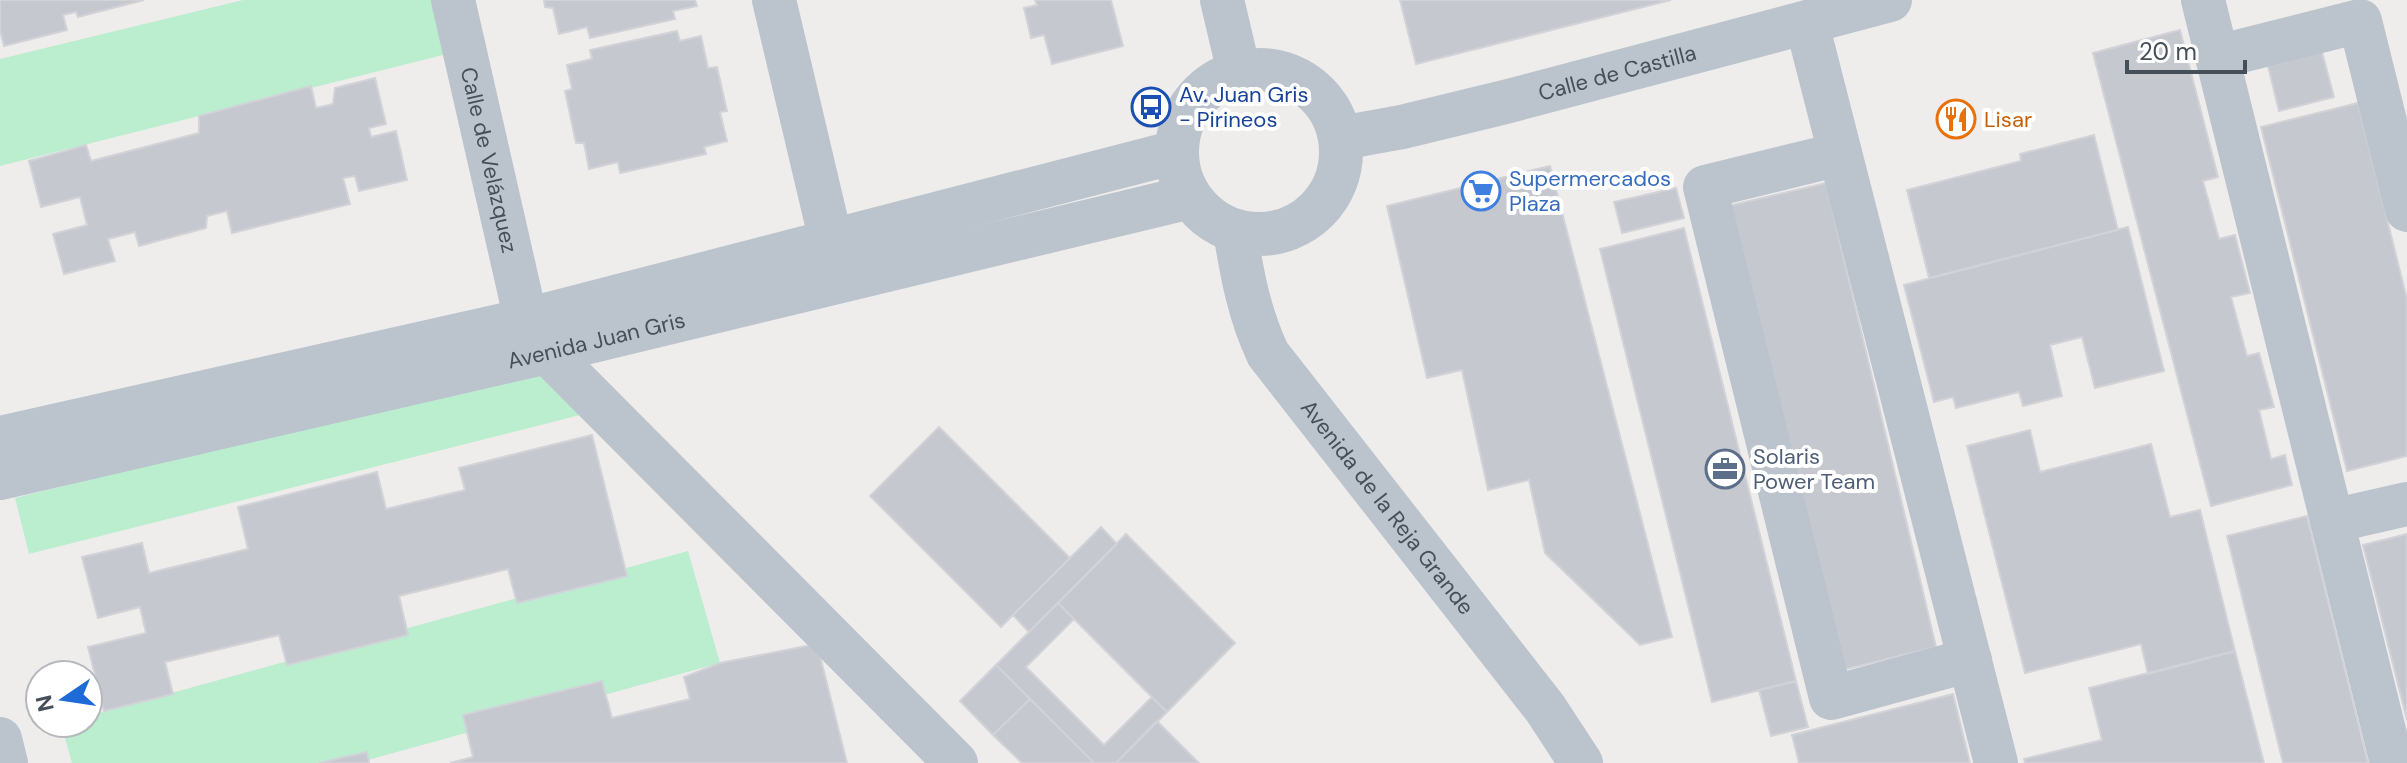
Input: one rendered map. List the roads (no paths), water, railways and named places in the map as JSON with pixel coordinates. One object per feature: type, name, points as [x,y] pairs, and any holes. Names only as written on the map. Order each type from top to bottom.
[{"type":"street","name":"Calle de Velázquez","points":[[453,0],[536,336]]},
{"type":"street","points":[[774,0],[831,241]]},
{"type":"street","points":[[1222,0],[1239,72]]},
{"type":"street","name":"Calle de Castilla","points":[[1341,138],[1505,102],[1890,0]]},
{"type":"street","points":[[2203,0],[2392,763]]},
{"type":"street","points":[[2217,57],[2360,21],[2407,210]]},
{"type":"street","points":[[1807,24],[1996,763]]},
{"type":"street","points":[[1249,69],[1273,70],[1294,76],[1310,86],[1334,117],[1341,138],[1338,178],[1326,201],[1307,220],[1287,230],[1260,235],[1235,231],[1212,221],[1190,197],[1179,174],[1176,152],[1180,125],[1191,104],[1207,87],[1249,69]]},
{"type":"street","name":"Avenida Juan Gris","points":[[0,478],[42,470],[536,336],[831,241],[1176,152]]},
{"type":"street","points":[[1840,154],[1705,187],[1831,698],[1970,660]]},
{"type":"street","name":"Avenida Juan Gris","points":[[0,438],[536,336],[1190,197]]},
{"type":"street","name":"Avenida de la Reja Grande","points":[[1235,231],[1246,296],[1255,327],[1268,354],[1535,696],[1581,763]]},
{"type":"street","points":[[536,336],[738,570],[956,763]]},
{"type":"street","points":[[2332,521],[2407,504]]},
{"type":"street","points":[[0,739],[6,763]]},
{"type":"place","name":"Av. Juan Gris - Pirineos","points":[[1151,107]]},
{"type":"place","name":"Lisar","points":[[1956,119]]},
{"type":"place","name":"Supermercados Plaza","points":[[1481,191]]},
{"type":"place","name":"Solaris Power Team","points":[[1725,469]]}]
